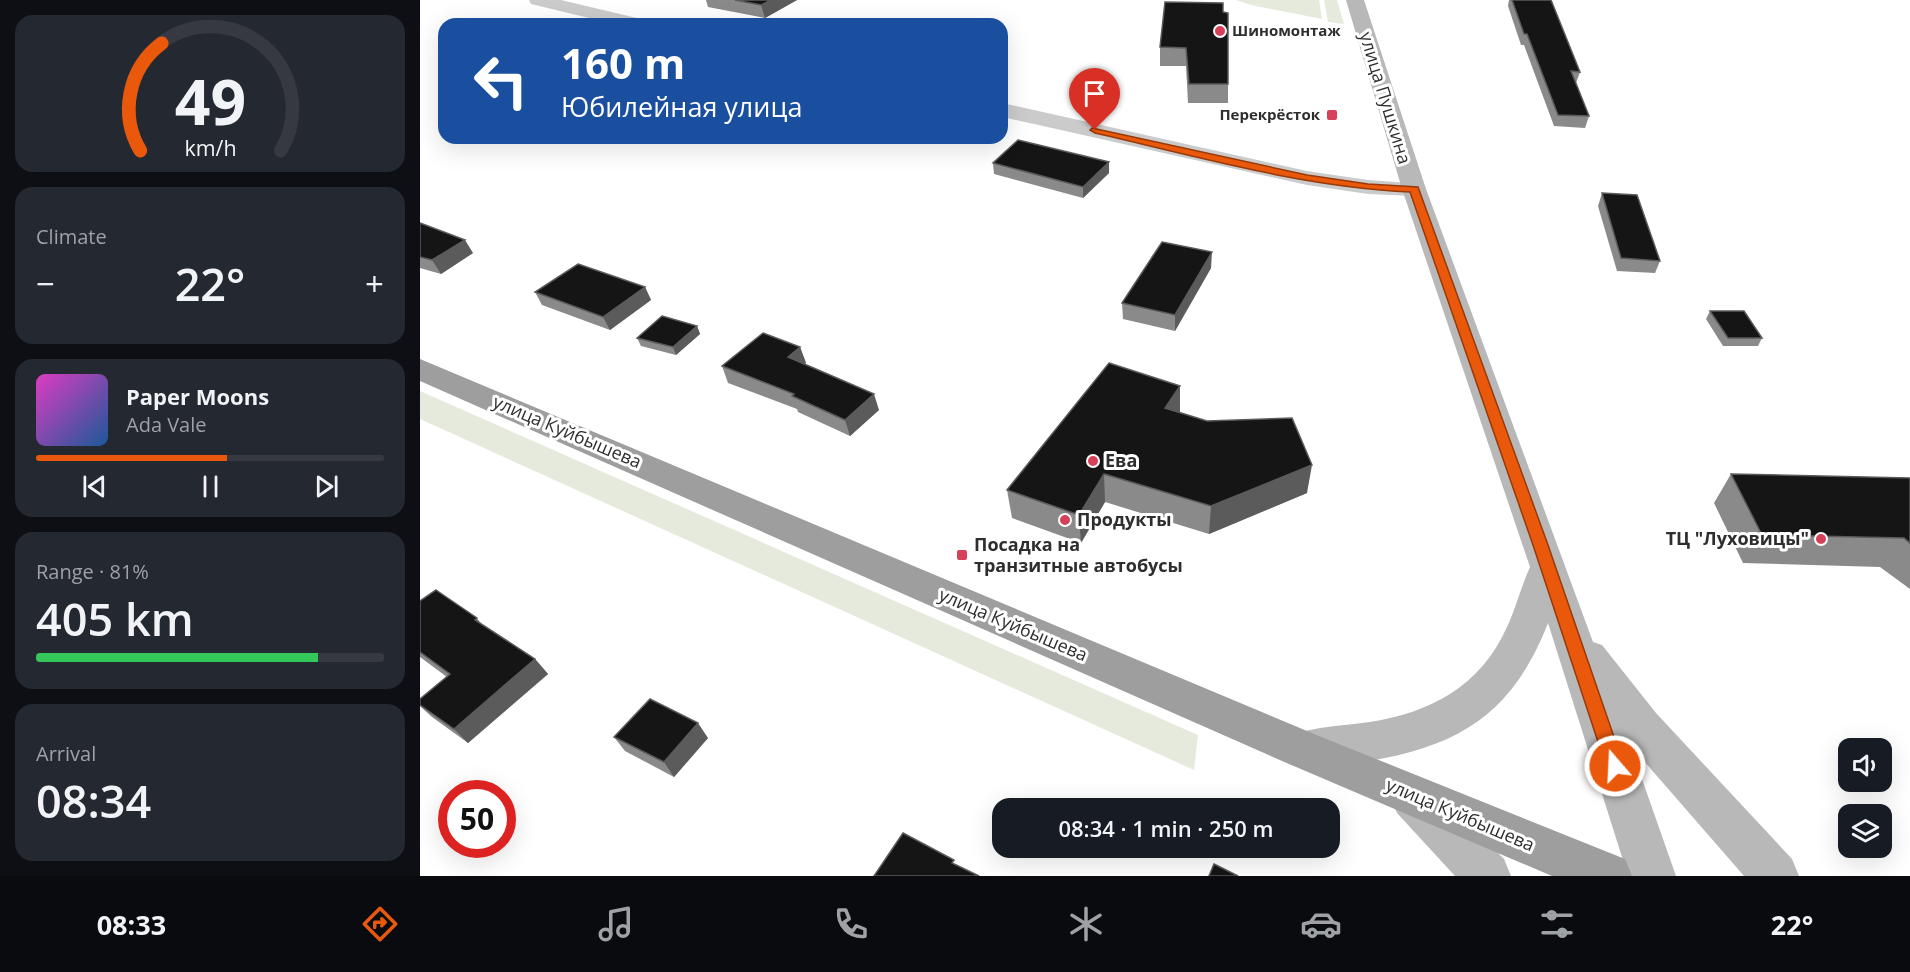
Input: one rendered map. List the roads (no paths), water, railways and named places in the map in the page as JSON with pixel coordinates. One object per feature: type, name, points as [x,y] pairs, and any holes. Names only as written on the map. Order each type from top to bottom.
[{"type":"highway","name":"улица Куйбышева","points":[[420,369],[1304,750],[1608,876]]},
{"type":"main road","name":"улица Пушкина","points":[[1355,0],[1414,189],[1571,634],[1652,876]]},
{"type":"main road","points":[[1304,750],[1405,736],[1431,728],[1458,714],[1487,692],[1518,645],[1548,568]]},
{"type":"main road","points":[[1571,634],[1641,727],[1775,876]]},
{"type":"main road","points":[[1408,792],[1487,876]]},
{"type":"street","points":[[538,0],[613,18]]},
{"type":"street","points":[[1008,111],[1307,178],[1368,187],[1414,189]]},
{"type":"place","name":"Шиномонтаж","points":[[1220,31]]},
{"type":"place","name":"Перекрёсток","points":[[1332,115]]},
{"type":"place","name":"Ева","points":[[1093,461]]},
{"type":"place","name":"Продукты","points":[[1065,520]]},
{"type":"place","name":"ТЦ \"Луховицы\"","points":[[1821,539]]},
{"type":"place","name":"Посадка на транзитные автобусы","points":[[962,555]]}]
